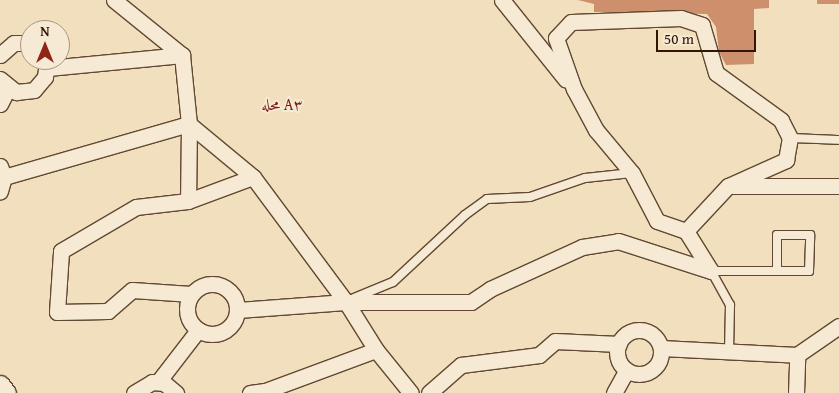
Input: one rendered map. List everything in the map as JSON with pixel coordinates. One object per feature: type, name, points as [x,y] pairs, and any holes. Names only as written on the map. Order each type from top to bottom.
[{"type":"street","points":[[114,0],[182,55],[189,124],[188,201]]},
{"type":"street","points":[[502,0],[574,89]]},
{"type":"street","points":[[686,232],[728,186],[786,160],[790,138],[781,120],[716,73],[702,25],[681,18],[571,22],[556,38],[574,89],[596,130],[632,173],[657,221],[686,232],[711,271]]},
{"type":"street","points":[[0,53],[14,43],[20,43]]},
{"type":"street","points":[[70,62],[182,55]]},
{"type":"street","points":[[0,104],[4,84],[25,92],[34,90],[41,84],[45,70]]},
{"type":"street","points":[[189,124],[253,177],[346,302],[376,350],[411,393]]},
{"type":"street","points":[[1,178],[189,124]]},
{"type":"street","points":[[191,294],[188,316],[198,330],[215,334],[231,326],[238,310],[233,294],[218,284],[203,285],[191,294],[132,290],[108,311],[57,312],[60,251],[136,207],[188,201],[253,177]]},
{"type":"street","points":[[728,186],[839,186]]},
{"type":"street","points":[[238,310],[346,302],[471,302],[490,288],[582,247],[618,242],[711,271]]},
{"type":"street","points":[[661,348],[797,355],[839,326]]},
{"type":"street","points":[[158,382],[198,330]]},
{"type":"street","points":[[642,330],[654,336],[661,348],[658,362],[649,371],[627,370],[619,358],[619,344],[628,333],[642,330]]},
{"type":"street","points":[[429,393],[461,364],[539,354],[555,340],[619,344]]},
{"type":"street","points":[[250,393],[265,391],[376,350]]},
{"type":"street","points":[[796,393],[797,355]]},
{"type":"street","points":[[614,393],[627,370]]},
{"type":"street","points":[[134,393],[146,384],[158,382],[164,382],[176,393]]},
{"type":"street","points":[[0,385],[6,393]]},
{"type":"lane","points":[[790,138],[839,140]]},
{"type":"lane","points":[[346,302],[393,282],[465,215],[487,199],[530,197],[585,178],[632,173]]},
{"type":"lane","points":[[729,352],[730,305],[711,271],[777,271],[809,271],[810,235],[777,235],[777,271]]},
{"type":"building","points":[[578,0],[769,0],[769,8],[754,9],[754,64],[726,65],[719,52],[716,27],[707,14],[594,12],[594,4]]},
{"type":"building","points":[[817,0],[839,0],[839,4],[817,4]]},
{"type":"district","name":"محله A۳","points":[[282,104]]}]
